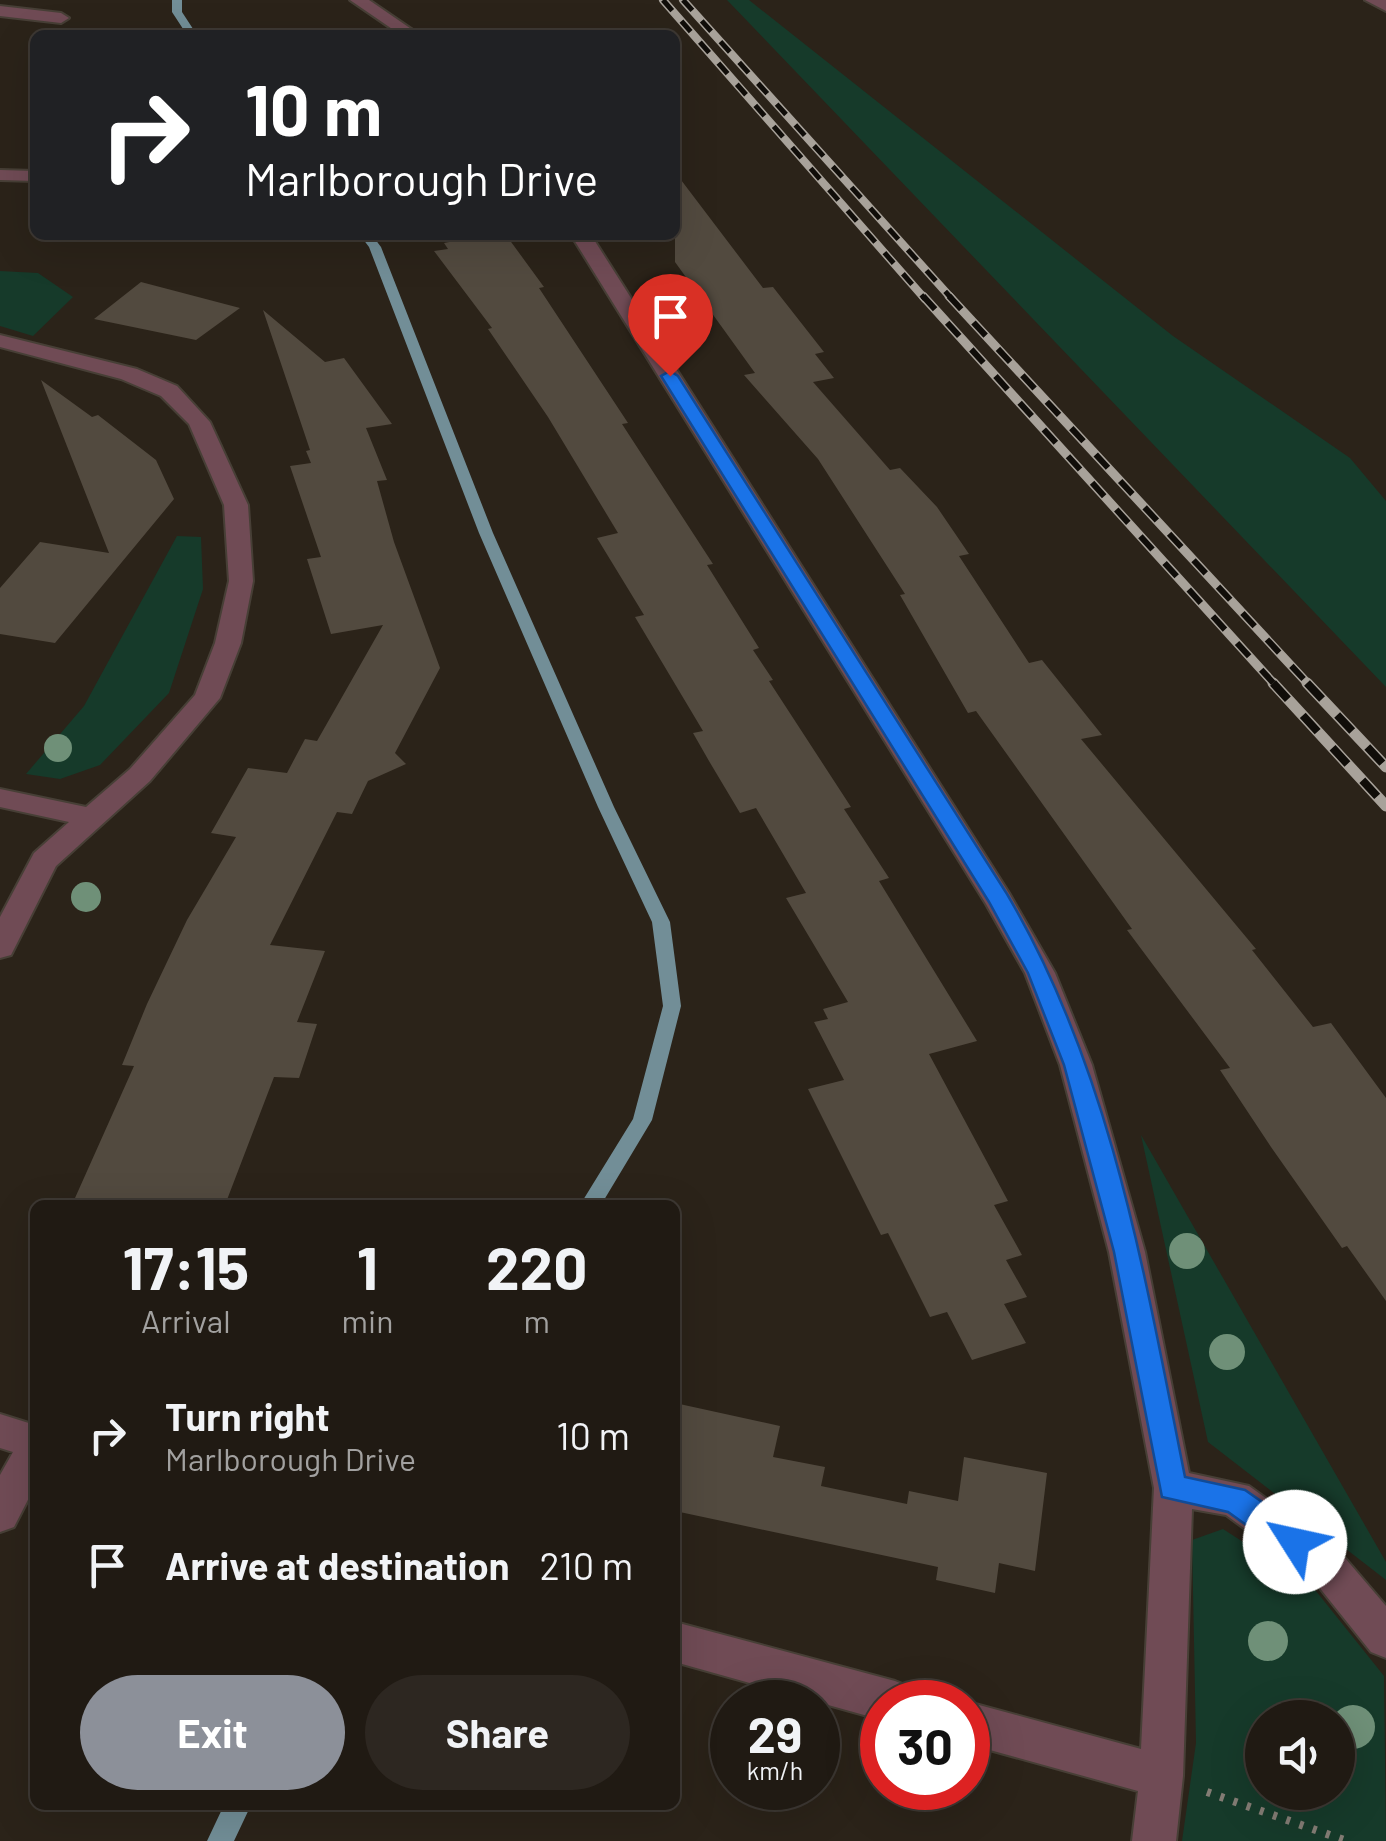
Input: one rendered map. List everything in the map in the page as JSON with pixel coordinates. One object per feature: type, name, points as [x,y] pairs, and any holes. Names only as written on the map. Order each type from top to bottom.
[{"type":"street","points":[[358,0],[404,30]]},
{"type":"street","points":[[1372,0],[1386,6]]},
{"type":"street","points":[[0,11],[60,18]]},
{"type":"street","points":[[0,196],[17,176]]},
{"type":"street","points":[[584,240],[999,900],[1040,973],[1076,1065],[1127,1252],[1173,1488],[1161,1776],[1154,1841]]},
{"type":"street","points":[[0,341],[129,374],[169,391],[199,422],[236,505],[241,581],[228,643],[207,698],[140,775],[44,860],[0,947]]},
{"type":"street","points":[[0,798],[88,818]]},
{"type":"street","points":[[0,1431],[30,1443]]},
{"type":"street","points":[[0,1514],[30,1455]]},
{"type":"street","points":[[1173,1488],[1234,1499],[1325,1564],[1386,1638]]},
{"type":"street","points":[[680,1643],[860,1692]]},
{"type":"street","points":[[990,1728],[1161,1776]]},
{"type":"path","points":[[1161,1776],[1347,1841]]},
{"type":"green space","points":[[727,0],[749,0],[1173,336],[1350,458],[1386,501],[1386,687]]},
{"type":"green space","points":[[0,271],[38,273],[73,297],[33,336],[0,326]]},
{"type":"green space","points":[[177,536],[201,537],[203,589],[169,693],[100,765],[60,779],[26,774],[84,706]]},
{"type":"green space","points":[[1141,1135],[1386,1562],[1386,1580],[1208,1442]]},
{"type":"green space","points":[[1223,1529],[1312,1586],[1384,1676],[1386,1841],[1182,1841],[1196,1743],[1192,1540]]},
{"type":"building","points":[[680,179],[763,288],[773,287],[824,352],[815,354],[834,378],[813,382],[890,470],[900,468],[937,507],[969,554],[959,556],[1029,663],[1042,660],[1102,735],[1081,739],[1256,949],[1252,950],[1313,1027],[1331,1023],[1386,1098],[1386,1301],[1347,1246],[1342,1248],[1271,1147],[1220,1070],[1230,1068],[1127,930],[1132,929],[976,711],[968,713],[900,595],[905,594],[818,459],[744,375],[755,373],[675,262],[675,240],[680,240]]},
{"type":"building","points":[[510,240],[544,287],[539,288],[628,423],[622,424],[713,564],[707,565],[759,648],[753,650],[773,680],[769,681],[851,807],[844,809],[889,878],[879,881],[977,1041],[929,1054],[1008,1201],[994,1205],[1022,1255],[1006,1260],[1027,1297],[1004,1304],[1026,1343],[972,1360],[947,1312],[930,1317],[888,1233],[881,1235],[808,1089],[844,1080],[814,1022],[828,1019],[823,1009],[848,1002],[786,898],[806,893],[756,808],[740,813],[693,733],[703,731],[635,617],[644,615],[597,538],[618,533],[548,417],[488,329],[492,328],[434,251],[448,249],[444,243]]},
{"type":"building","points":[[141,282],[240,308],[196,340],[94,319]]},
{"type":"building","points":[[263,310],[325,362],[344,358],[392,424],[366,428],[387,480],[377,481],[394,542],[440,668],[395,753],[406,764],[368,781],[352,814],[337,812],[270,945],[325,951],[297,1022],[317,1024],[299,1078],[274,1077],[227,1200],[75,1198],[134,1066],[122,1065],[147,1004],[187,920],[236,837],[211,833],[248,768],[287,773],[305,739],[317,741],[383,625],[331,634],[307,559],[321,557],[290,466],[311,463],[306,451],[310,450]]},
{"type":"building","points":[[41,380],[92,417],[98,415],[156,460],[174,499],[55,643],[0,634],[0,588],[40,542],[109,553]]},
{"type":"building","points":[[680,1404],[780,1426],[773,1457],[825,1467],[821,1486],[907,1504],[909,1491],[958,1501],[964,1457],[1047,1473],[1035,1571],[999,1563],[995,1593],[936,1580],[938,1567],[680,1512]]},
{"type":"waterway","points":[[177,0],[177,12],[189,30]]},
{"type":"waterway","points":[[370,240],[486,533],[661,922],[672,1006],[642,1120],[593,1200]]},
{"type":"waterway","points":[[220,1841],[236,1810]]},
{"type":"railway","points":[[663,0],[925,299]]},
{"type":"railway","points":[[683,0],[952,299]]},
{"type":"railway","points":[[923,296],[1276,686]]},
{"type":"railway","points":[[949,296],[1310,686]]},
{"type":"railway","points":[[1273,683],[1386,806]]},
{"type":"railway","points":[[1307,683],[1386,767]]},
{"type":"route","points":[[670,376],[999,900],[1040,973],[1076,1065],[1127,1252],[1173,1488],[1234,1499],[1295,1542]]}]
